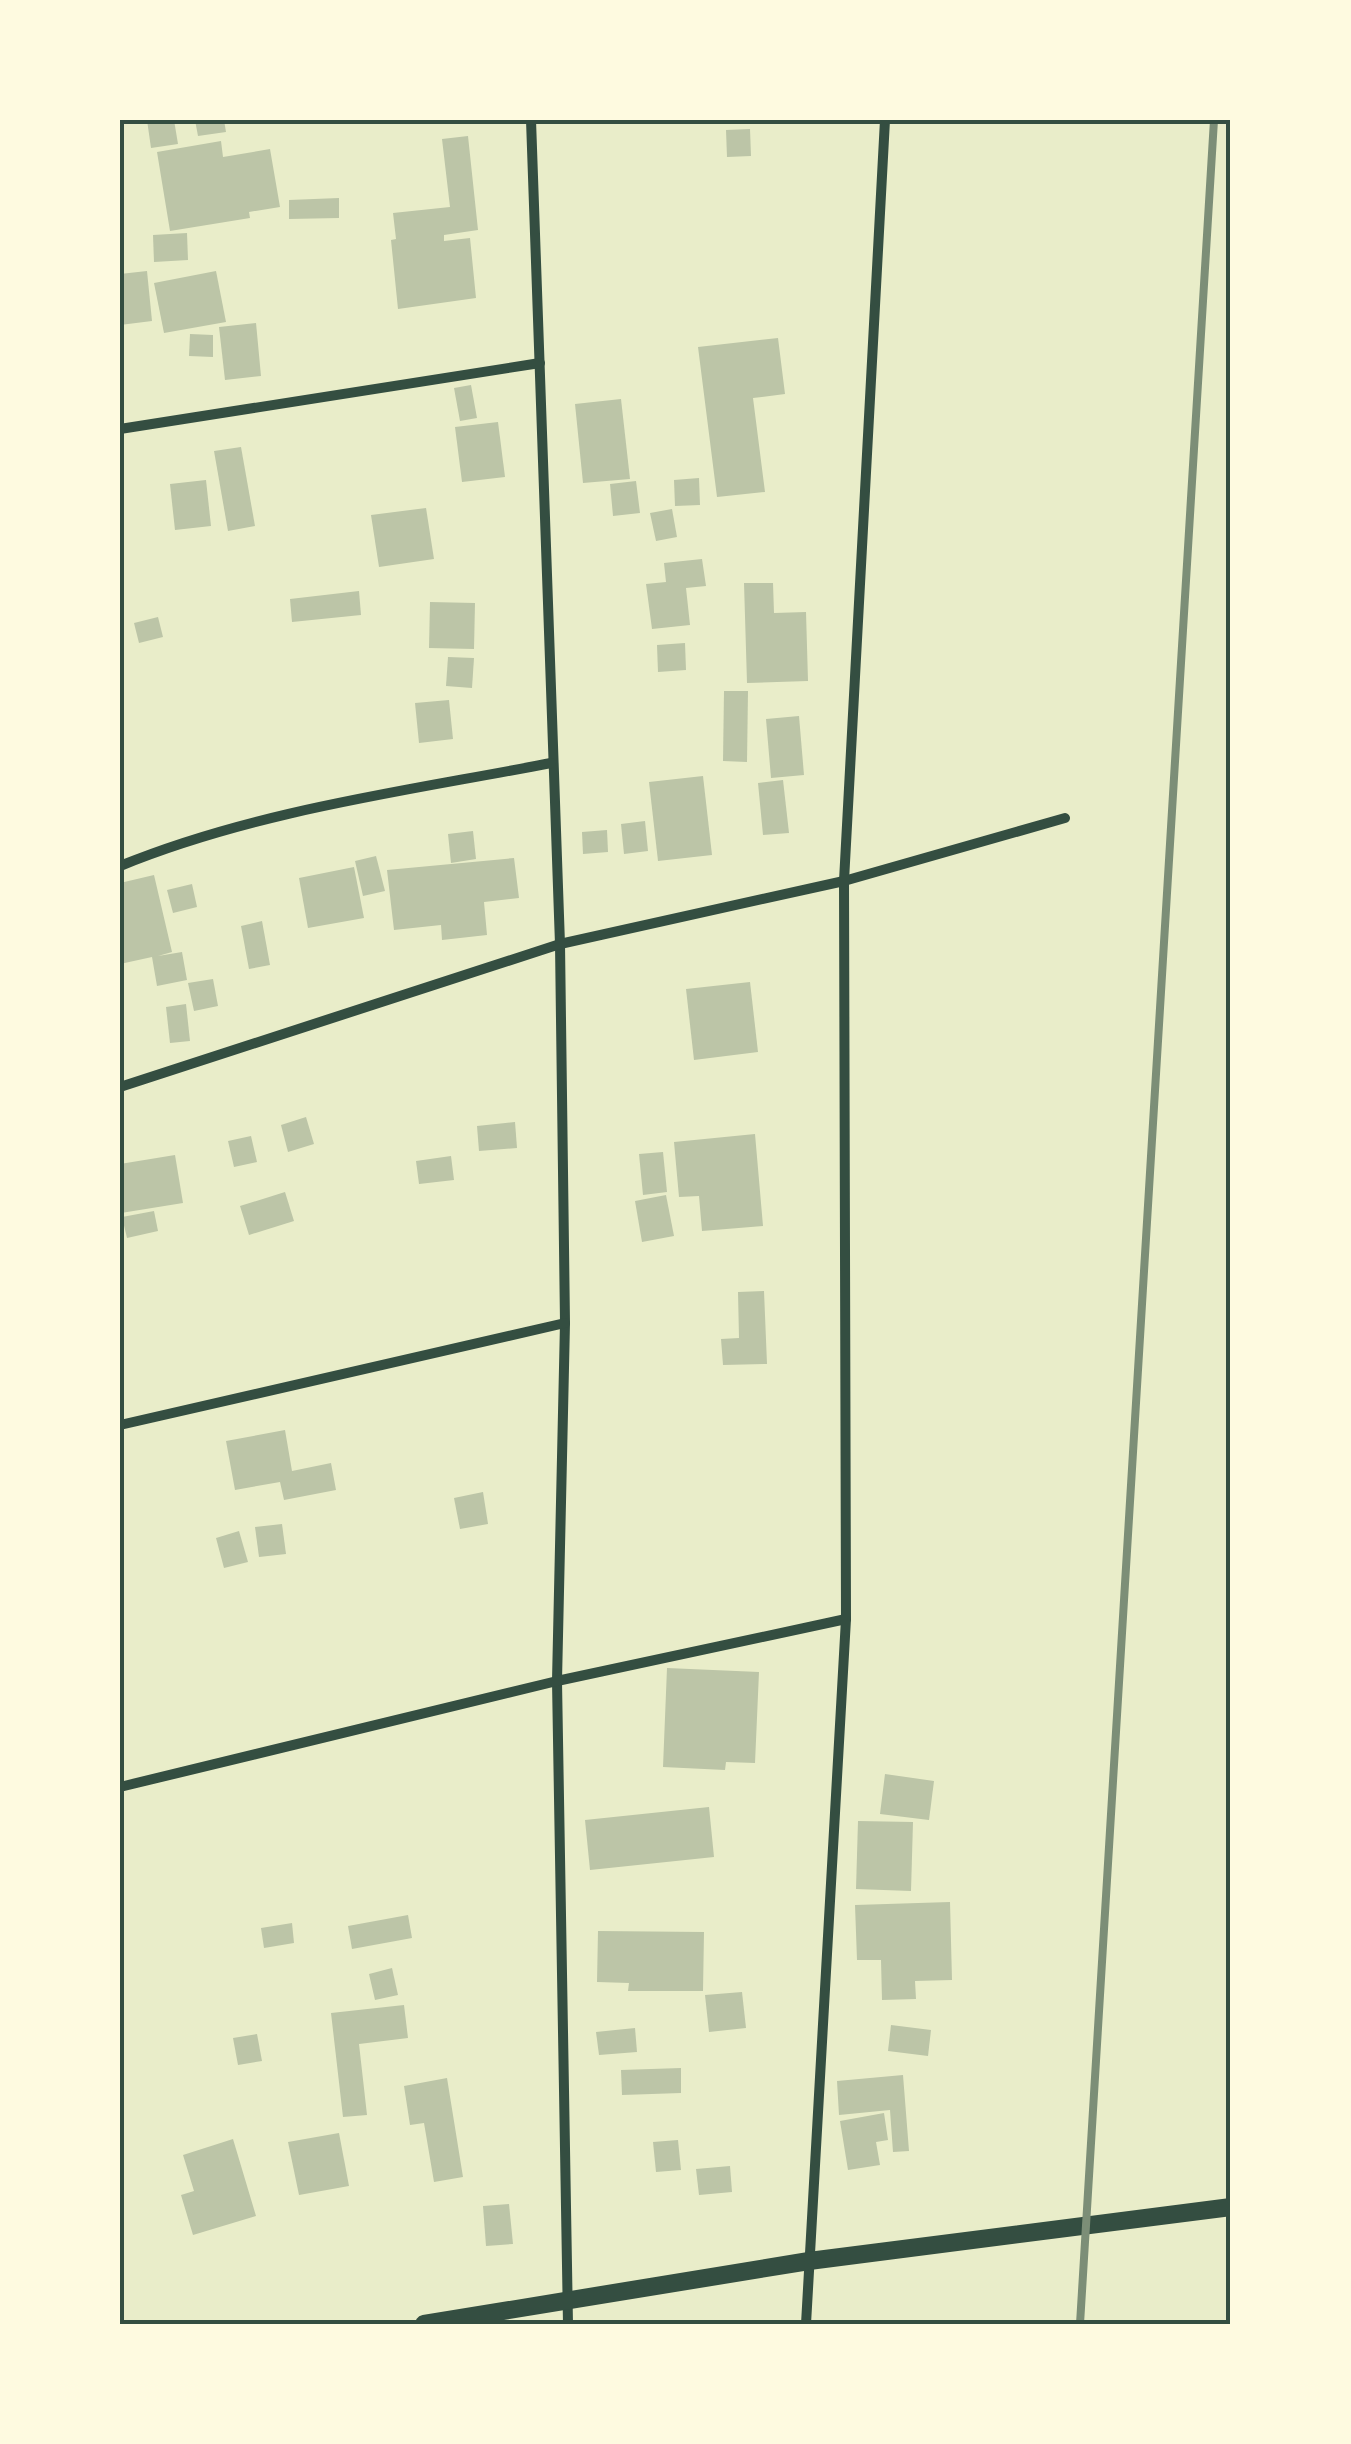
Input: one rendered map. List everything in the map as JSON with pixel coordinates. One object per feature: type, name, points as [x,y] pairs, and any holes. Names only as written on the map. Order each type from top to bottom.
[{"type":"street","points":[[531,120],[560,944],[564,1323],[556,1682],[568,2324]]},
{"type":"street","points":[[806,2324],[846,1619],[844,881],[885,120]]},
{"type":"street","points":[[120,429],[540,363]]},
{"type":"street","points":[[120,866],[167,846],[258,822],[551,764]]},
{"type":"street","points":[[120,1087],[560,944],[844,881],[1064,818]]},
{"type":"street","points":[[120,1425],[564,1323]]},
{"type":"street","points":[[120,1787],[556,1682],[846,1619]]},
{"type":"street","points":[[424,2324],[809,2261],[1231,2207]]},
{"type":"building","points":[[147,120],[174,120],[178,144],[151,148]]},
{"type":"building","points":[[195,120],[224,120],[226,132],[198,136]]},
{"type":"building","points":[[750,129],[751,156],[727,157],[726,130]]},
{"type":"building","points":[[468,136],[478,230],[444,235],[444,241],[470,238],[476,298],[398,309],[391,240],[396,239],[393,213],[450,207],[442,139]]},
{"type":"building","points":[[221,141],[223,157],[270,149],[280,207],[249,212],[250,218],[170,231],[157,152]]},
{"type":"building","points":[[339,198],[339,218],[289,219],[289,200]]},
{"type":"building","points":[[187,233],[188,260],[154,262],[153,235]]},
{"type":"building","points":[[147,271],[152,321],[120,325],[120,274]]},
{"type":"building","points":[[216,271],[226,322],[164,333],[154,283]]},
{"type":"building","points":[[256,323],[261,376],[225,380],[219,327]]},
{"type":"building","points":[[190,334],[213,335],[213,357],[189,356]]},
{"type":"building","points":[[778,338],[785,394],[753,398],[765,492],[717,497],[698,347]]},
{"type":"building","points":[[471,385],[477,418],[460,421],[454,388]]},
{"type":"building","points":[[621,399],[630,479],[583,483],[575,404]]},
{"type":"building","points":[[498,422],[505,477],[462,482],[455,427]]},
{"type":"building","points":[[241,447],[255,526],[228,531],[214,451]]},
{"type":"building","points":[[699,478],[700,505],[675,506],[674,480]]},
{"type":"building","points":[[206,480],[211,526],[175,530],[170,484]]},
{"type":"building","points":[[636,481],[640,513],[613,516],[610,484]]},
{"type":"building","points":[[426,508],[434,559],[379,567],[371,515]]},
{"type":"building","points":[[672,509],[677,537],[656,541],[650,513]]},
{"type":"building","points":[[702,559],[706,586],[686,588],[690,625],[652,629],[646,584],[666,582],[664,563]]},
{"type":"building","points":[[744,583],[773,583],[774,613],[806,612],[808,681],[747,683]]},
{"type":"building","points":[[359,591],[361,615],[292,622],[290,599]]},
{"type":"building","points":[[430,602],[475,603],[474,649],[429,648]]},
{"type":"building","points":[[158,617],[163,637],[139,643],[134,623]]},
{"type":"building","points":[[685,643],[686,670],[658,672],[657,645]]},
{"type":"building","points":[[448,657],[474,658],[472,688],[446,686]]},
{"type":"building","points":[[724,691],[748,691],[747,762],[723,761]]},
{"type":"building","points":[[449,700],[453,739],[419,743],[415,703]]},
{"type":"building","points":[[799,716],[804,775],[771,778],[766,719]]},
{"type":"building","points":[[703,776],[712,855],[658,861],[649,782]]},
{"type":"building","points":[[783,780],[789,833],[763,835],[758,783]]},
{"type":"building","points":[[645,821],[648,851],[624,854],[621,824]]},
{"type":"building","points":[[607,830],[608,852],[583,854],[582,832]]},
{"type":"building","points":[[473,831],[476,859],[451,863],[448,834]]},
{"type":"building","points":[[376,856],[385,891],[363,896],[355,861]]},
{"type":"building","points":[[514,858],[519,898],[484,902],[487,935],[442,940],[441,925],[394,930],[387,870]]},
{"type":"building","points":[[354,867],[364,918],[308,928],[299,878]]},
{"type":"building","points":[[154,875],[172,952],[158,956],[182,952],[187,980],[157,986],[152,957],[120,964],[120,883]]},
{"type":"building","points":[[192,884],[197,907],[173,913],[167,890]]},
{"type":"building","points":[[262,921],[270,965],[249,969],[241,926]]},
{"type":"building","points":[[213,979],[218,1006],[194,1011],[188,983]]},
{"type":"building","points":[[750,982],[758,1052],[694,1060],[686,989]]},
{"type":"building","points":[[186,1004],[190,1041],[170,1043],[166,1007]]},
{"type":"building","points":[[306,1117],[314,1144],[288,1152],[281,1125]]},
{"type":"building","points":[[515,1122],[517,1148],[479,1151],[477,1126]]},
{"type":"building","points":[[755,1134],[763,1226],[702,1231],[699,1196],[679,1197],[674,1142]]},
{"type":"building","points":[[251,1136],[257,1162],[234,1167],[228,1141]]},
{"type":"building","points":[[663,1152],[667,1192],[643,1195],[639,1154]]},
{"type":"building","points":[[175,1155],[183,1203],[121,1213],[120,1164]]},
{"type":"building","points":[[451,1156],[454,1180],[419,1184],[416,1161]]},
{"type":"building","points":[[285,1192],[294,1221],[249,1235],[240,1206]]},
{"type":"building","points":[[666,1195],[674,1236],[642,1242],[635,1201]]},
{"type":"building","points":[[154,1211],[158,1231],[127,1238],[122,1217]]},
{"type":"building","points":[[764,1291],[767,1364],[723,1365],[721,1339],[739,1338],[738,1292]]},
{"type":"building","points":[[285,1430],[292,1471],[331,1463],[336,1490],[284,1500],[280,1482],[235,1490],[226,1441]]},
{"type":"building","points":[[483,1492],[488,1524],[460,1529],[454,1498]]},
{"type":"building","points":[[282,1524],[286,1554],[259,1557],[255,1527]]},
{"type":"building","points":[[239,1531],[248,1562],[224,1568],[216,1538]]},
{"type":"building","points":[[667,1668],[759,1672],[755,1763],[726,1762],[725,1770],[663,1767]]},
{"type":"building","points":[[885,1774],[934,1781],[929,1820],[880,1814]]},
{"type":"building","points":[[709,1807],[714,1857],[590,1870],[585,1820]]},
{"type":"building","points":[[858,1821],[913,1822],[911,1891],[856,1889]]},
{"type":"building","points":[[950,1902],[952,1980],[915,1981],[916,1999],[882,2000],[881,1960],[857,1960],[855,1905]]},
{"type":"building","points":[[408,1915],[412,1938],[352,1949],[348,1926]]},
{"type":"building","points":[[292,1923],[294,1943],[264,1948],[261,1928]]},
{"type":"building","points":[[598,1931],[704,1932],[703,1991],[628,1991],[629,1983],[597,1982]]},
{"type":"building","points":[[392,1968],[398,1995],[375,2000],[369,1974]]},
{"type":"building","points":[[742,1992],[746,2028],[709,2032],[705,1995]]},
{"type":"building","points":[[404,2005],[408,2038],[359,2044],[367,2115],[343,2117],[331,2013]]},
{"type":"building","points":[[891,2025],[931,2030],[928,2056],[888,2051]]},
{"type":"building","points":[[635,2028],[637,2052],[599,2055],[596,2032]]},
{"type":"building","points":[[257,2034],[262,2061],[238,2065],[233,2038]]},
{"type":"building","points":[[681,2068],[681,2093],[622,2095],[621,2070]]},
{"type":"building","points":[[903,2075],[909,2151],[893,2152],[890,2110],[839,2115],[837,2081]]},
{"type":"building","points":[[447,2078],[463,2177],[434,2182],[424,2123],[410,2125],[404,2086]]},
{"type":"building","points":[[884,2113],[888,2140],[876,2142],[880,2165],[848,2170],[840,2121]]},
{"type":"building","points":[[339,2133],[349,2186],[299,2195],[288,2142]]},
{"type":"building","points":[[233,2139],[256,2216],[193,2235],[181,2195],[194,2191],[183,2155]]},
{"type":"building","points":[[678,2140],[681,2170],[656,2172],[653,2142]]},
{"type":"building","points":[[730,2166],[732,2192],[699,2195],[696,2169]]},
{"type":"building","points":[[509,2204],[513,2244],[486,2246],[483,2206]]},
{"type":"railway","points":[[1080,2324],[1214,120]]}]
